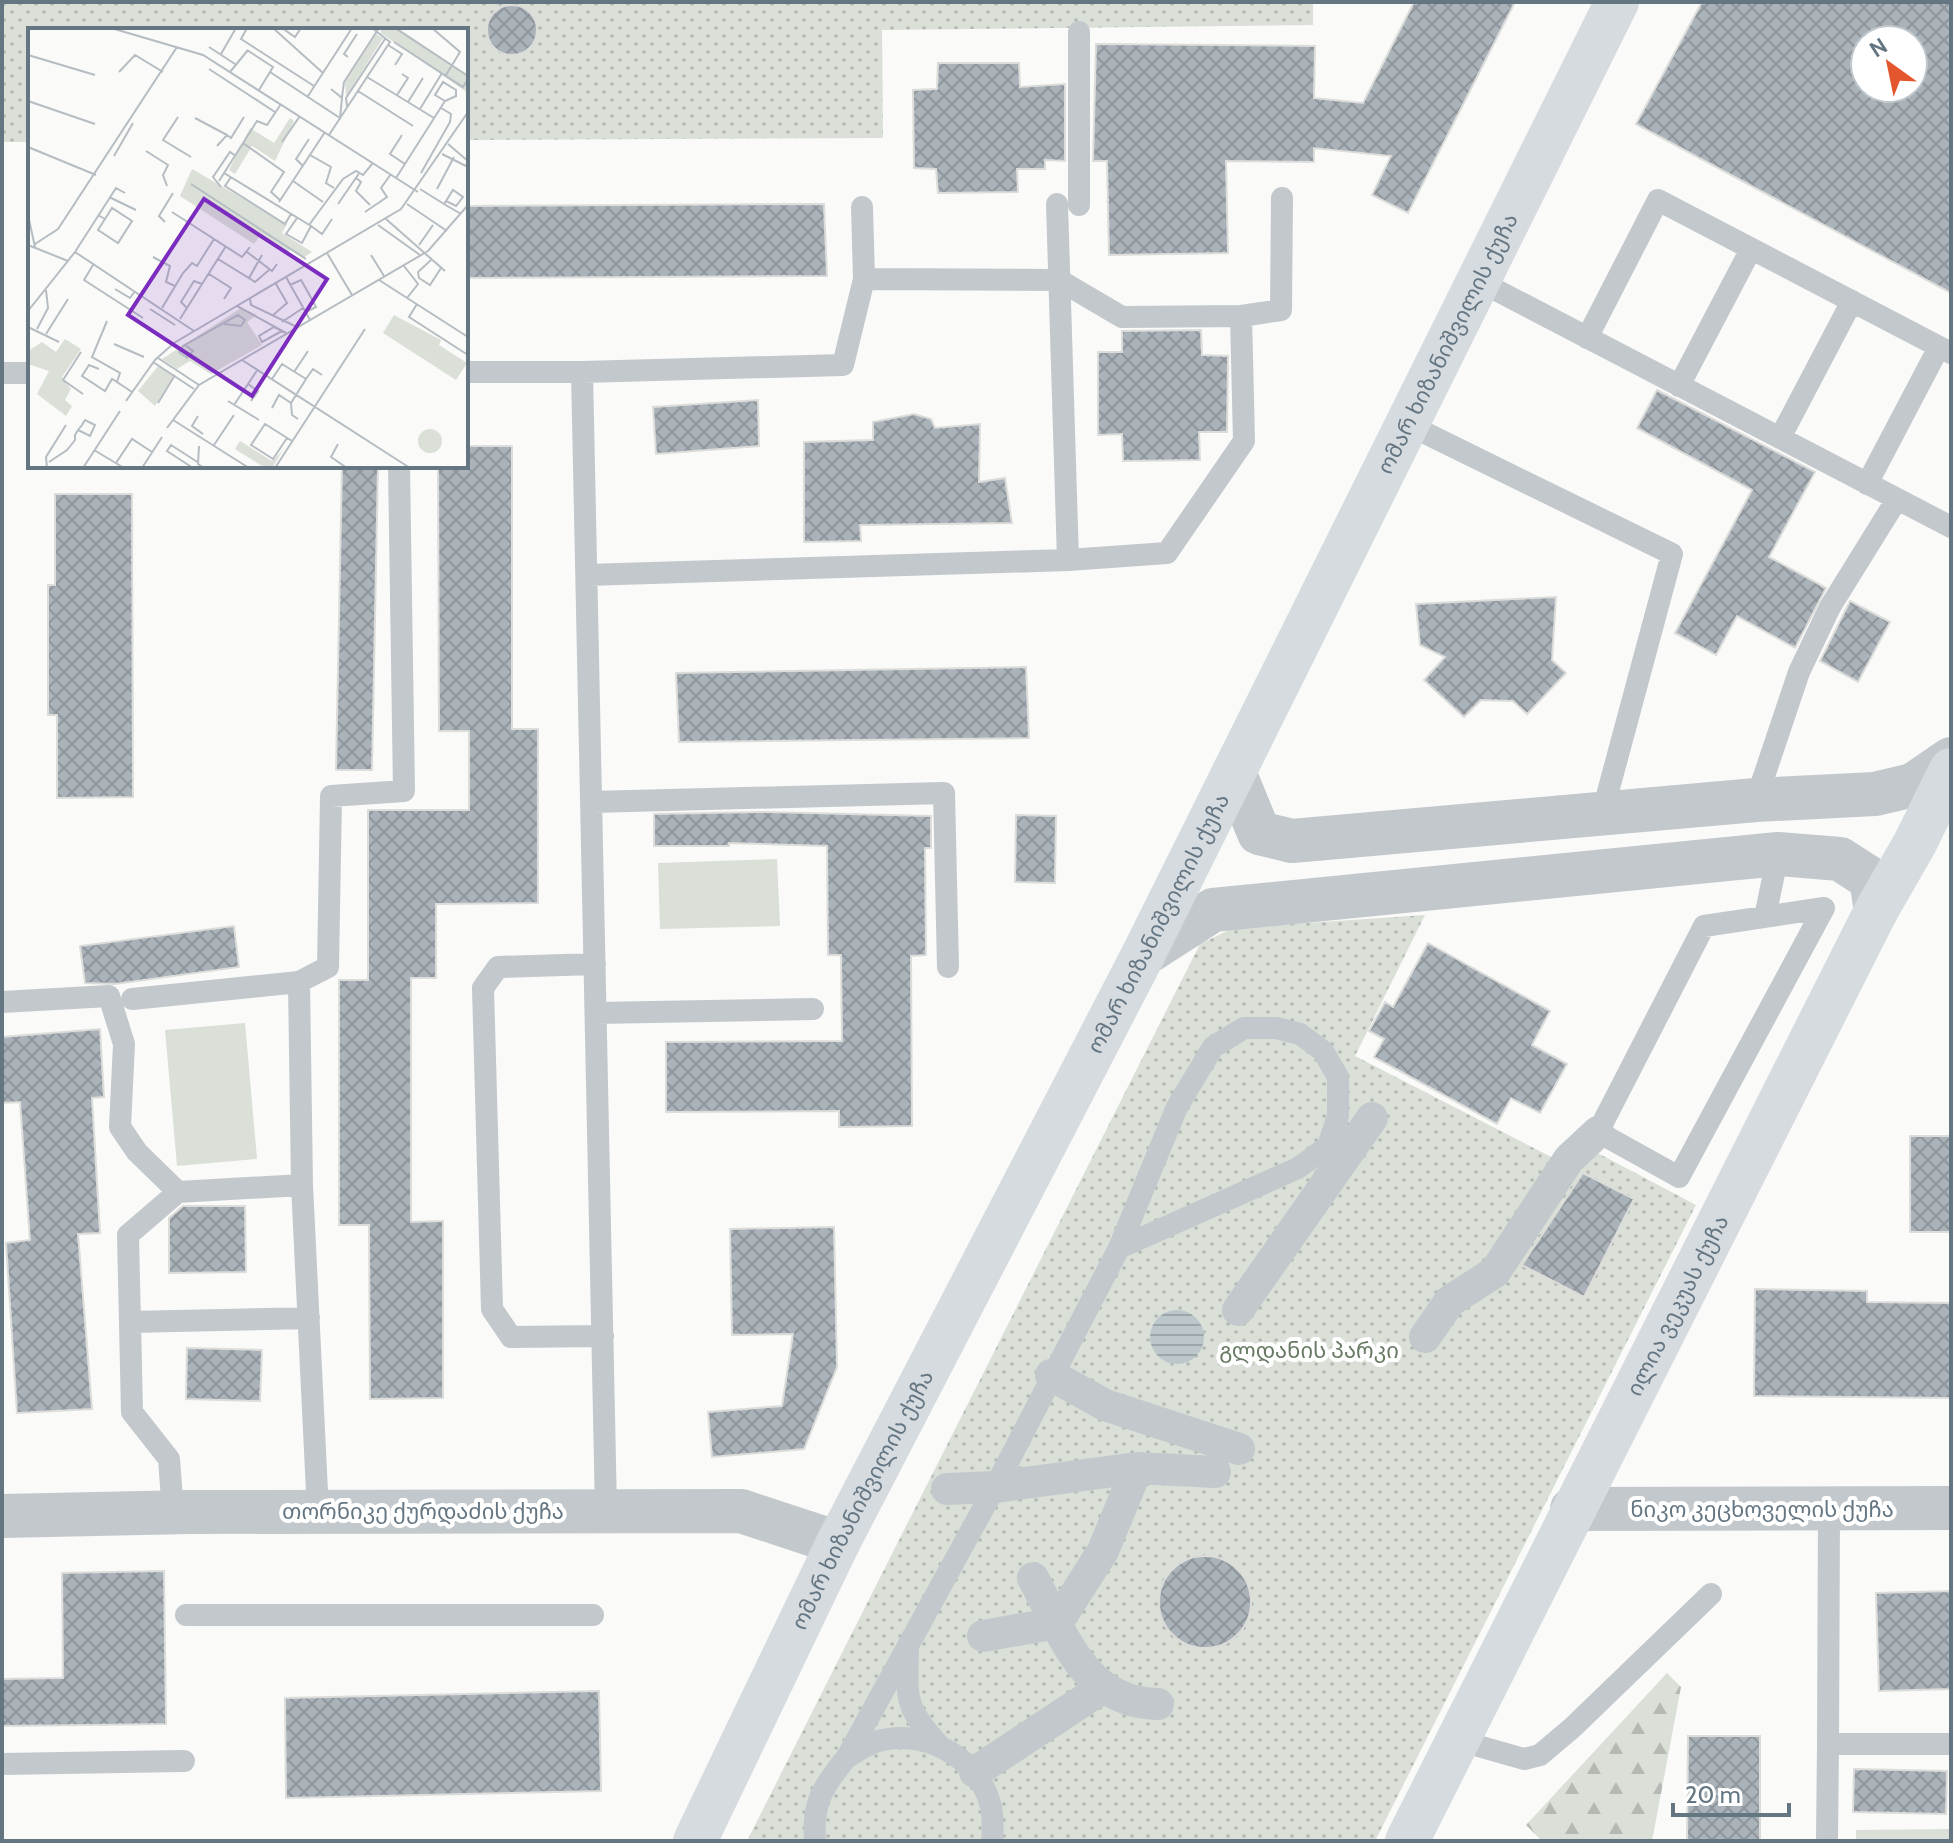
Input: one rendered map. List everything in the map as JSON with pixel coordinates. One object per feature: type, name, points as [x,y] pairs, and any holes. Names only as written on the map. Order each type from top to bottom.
[{"type":"main road","name":"ომარ ხიზანიშვილის ქუჩა","points":[[695,1841],[838,1543],[1143,955],[1617,2]]},
{"type":"main road","name":"ილია ვეკუას ქუჩა","points":[[1407,1841],[1572,1509],[1951,770]]},
{"type":"street","points":[[1234,772],[1259,833],[1292,841],[1756,800],[1875,794],[1913,785],[1951,759]]},
{"type":"street","points":[[1143,955],[1213,910],[1778,854],[1840,859],[1871,879],[1876,911]]},
{"type":"street","points":[[1238,1310],[1372,1118]]},
{"type":"street","points":[[1425,1337],[1450,1301],[1495,1272],[1569,1159],[1598,1132]]},
{"type":"street","points":[[1051,1375],[1105,1405],[1160,1412],[1239,1449]]},
{"type":"street","points":[[983,1636],[1057,1623],[1103,1551],[1137,1468]]},
{"type":"street","points":[[947,1489],[995,1487],[1137,1468],[1215,1472]]},
{"type":"street","name":"ნიკო კეცხოველის ქუჩა","points":[[1572,1509],[1951,1508]]},
{"type":"street","name":"თორნიკე ქურდაძის ქუჩა","points":[[2,1516],[741,1511],[838,1543]]},
{"type":"street","points":[[1033,1578],[1075,1658],[1101,1689],[1144,1704],[1158,1704]]},
{"type":"street","points":[[975,1772],[1101,1689]]},
{"type":"lane","points":[[1068,560],[1059,280],[1068,205],[1079,32]]},
{"type":"lane","points":[[864,279],[1059,280],[1122,317],[1241,316],[1281,310],[1282,198]]},
{"type":"lane","points":[[1587,338],[1658,200],[1852,301],[1945,350],[1867,484]]},
{"type":"lane","points":[[468,372],[843,365],[864,279],[862,207]]},
{"type":"lane","points":[[1679,386],[1751,249]]},
{"type":"lane","points":[[1477,280],[1951,527]]},
{"type":"lane","points":[[1780,438],[1852,301]]},
{"type":"lane","points":[[587,575],[1068,560],[1167,553],[1244,441],[1241,316]]},
{"type":"lane","points":[[582,372],[606,1510]]},
{"type":"lane","points":[[2,373],[28,373]]},
{"type":"lane","points":[[1407,424],[1672,554],[1602,814]]},
{"type":"lane","points":[[132,999],[299,982],[328,967],[331,796],[404,791],[399,468]]},
{"type":"lane","points":[[1756,800],[1799,672],[1824,620],[1897,499]]},
{"type":"lane","points":[[592,802],[944,793],[948,967]]},
{"type":"lane","points":[[1765,917],[1778,854]]},
{"type":"lane","points":[[1824,908],[1679,1177],[1598,1132],[1704,926],[1765,917],[1824,908]]},
{"type":"lane","points":[[595,964],[498,967],[483,988],[492,1309],[511,1337],[603,1336]]},
{"type":"lane","points":[[299,982],[302,1185],[318,1512]]},
{"type":"lane","points":[[2,1002],[109,996],[124,1044],[120,1127],[137,1152],[178,1192]]},
{"type":"lane","points":[[596,1013],[813,1009]]},
{"type":"lane","points":[[815,1841],[813,1818],[824,1785],[847,1757],[995,1487],[1119,1248],[1177,1107],[1213,1047],[1244,1028],[1276,1028],[1300,1034],[1323,1051],[1338,1077],[1338,1116],[1328,1146],[1298,1168],[1119,1248]]},
{"type":"lane","points":[[173,1513],[169,1459],[132,1412],[128,1235],[178,1192],[302,1185]]},
{"type":"lane","points":[[130,1322],[309,1318]]},
{"type":"lane","points":[[1827,1841],[1829,1509]]},
{"type":"lane","points":[[1457,1740],[1524,1759],[1540,1755],[1711,1594]]},
{"type":"lane","points":[[186,1615],[593,1615]]},
{"type":"lane","points":[[912,1637],[908,1649],[907,1683],[910,1708],[939,1745],[975,1772],[990,1803],[992,1841]]},
{"type":"lane","points":[[847,1757],[875,1742],[886,1740],[908,1738],[939,1745]]},
{"type":"lane","points":[[1828,1744],[1951,1744]]},
{"type":"lane","points":[[2,1764],[184,1761]]},
{"type":"green space","points":[[2,2],[1313,2],[1313,25],[882,30],[883,138],[468,140],[468,28],[28,28],[28,142],[2,142]]},
{"type":"green space","points":[[777,859],[780,926],[660,929],[658,863]]},
{"type":"green space","name":"გლდანის პარკი","points":[[1425,915],[1355,1056],[1559,1161],[1571,1139],[1696,1205],[1375,1841],[747,1841],[1200,944],[1233,928]]},
{"type":"green space","points":[[245,1023],[257,1159],[177,1166],[165,1030]]},
{"type":"green space","points":[[1667,1673],[1681,1687],[1652,1841],[1542,1841],[1526,1825]]},
{"type":"green space","points":[[1951,1829],[1951,1841],[1856,1841],[1856,1830]]},
{"type":"shaded area","points":[[1177,1310],[1196,1318],[1204,1337],[1196,1356],[1177,1364],[1158,1356],[1150,1337],[1158,1318]]},
{"type":"building","points":[[1414,2],[1515,2],[1408,213],[1372,195],[1391,156],[1314,148],[1314,162],[1226,161],[1228,253],[1109,255],[1107,161],[1093,161],[1096,44],[1315,46],[1314,98],[1363,103]]},
{"type":"building","points":[[1702,2],[1951,2],[1951,293],[1636,124]]},
{"type":"building","points":[[512,5],[529,13],[537,30],[529,47],[512,55],[495,47],[487,30],[495,13]]},
{"type":"building","points":[[938,63],[1019,63],[1020,87],[1065,84],[1065,161],[1045,160],[1045,169],[1017,169],[1018,192],[938,193],[936,169],[914,168],[913,90],[937,89]]},
{"type":"building","points":[[824,204],[827,276],[468,278],[468,206]]},
{"type":"building","points":[[1201,330],[1202,355],[1228,356],[1227,432],[1199,432],[1200,460],[1123,461],[1122,434],[1098,435],[1098,352],[1122,352],[1122,331]]},
{"type":"building","points":[[1657,390],[1815,472],[1769,557],[1826,588],[1795,648],[1737,616],[1716,655],[1675,633],[1752,490],[1637,428]]},
{"type":"building","points":[[758,400],[759,446],[656,454],[653,407]]},
{"type":"building","points":[[914,414],[931,419],[935,428],[980,424],[979,482],[1005,478],[1012,523],[860,525],[861,541],[804,542],[804,442],[873,440],[873,422]]},
{"type":"building","points":[[468,446],[512,446],[512,729],[538,729],[538,903],[436,904],[436,978],[411,978],[411,1222],[443,1221],[443,1398],[370,1399],[369,1225],[339,1225],[339,980],[368,980],[368,810],[469,810],[469,731],[439,731],[438,468],[468,468]]},
{"type":"building","points":[[342,468],[378,468],[372,770],[336,770]]},
{"type":"building","points":[[55,494],[132,494],[133,797],[57,798],[57,715],[48,715],[48,585],[55,585]]},
{"type":"building","points":[[1556,597],[1552,660],[1566,673],[1527,714],[1513,701],[1481,700],[1464,717],[1424,680],[1445,657],[1420,645],[1416,604]]},
{"type":"building","points":[[1850,601],[1890,622],[1858,682],[1820,661]]},
{"type":"building","points":[[1026,667],[1029,738],[679,742],[676,673]]},
{"type":"building","points":[[765,812],[931,816],[931,848],[925,848],[926,955],[911,956],[912,1126],[839,1127],[839,1111],[666,1112],[666,1042],[842,1041],[841,955],[828,955],[827,846],[729,843],[729,846],[654,846],[654,814]]},
{"type":"building","points":[[1016,815],[1056,816],[1055,883],[1015,882]]},
{"type":"building","points":[[234,926],[239,967],[115,984],[85,983],[80,946]]},
{"type":"building","points":[[1428,943],[1550,1011],[1532,1045],[1567,1064],[1540,1113],[1511,1098],[1497,1124],[1374,1057],[1384,1039],[1369,1031],[1385,1002],[1393,1007]]},
{"type":"building","points":[[100,1029],[104,1097],[92,1098],[100,1233],[78,1234],[92,1409],[17,1413],[6,1243],[30,1240],[20,1102],[2,1103],[2,1037]]},
{"type":"building","points":[[1910,1136],[1951,1136],[1951,1232],[1910,1232]]},
{"type":"building","points":[[1583,1173],[1634,1199],[1584,1297],[1522,1265]]},
{"type":"building","points":[[183,1206],[245,1206],[246,1272],[169,1273],[169,1218]]},
{"type":"building","points":[[834,1227],[837,1367],[804,1449],[712,1457],[708,1412],[782,1406],[793,1334],[732,1335],[730,1229]]},
{"type":"building","points":[[1755,1289],[1867,1291],[1867,1302],[1951,1303],[1951,1398],[1754,1396]]},
{"type":"building","points":[[187,1348],[262,1350],[260,1401],[186,1399]]},
{"type":"building","points":[[1205,1556],[1223,1559],[1238,1569],[1248,1584],[1251,1602],[1248,1620],[1238,1635],[1223,1645],[1205,1648],[1187,1645],[1172,1635],[1162,1620],[1159,1602],[1162,1584],[1172,1569],[1187,1559]]},
{"type":"building","points":[[164,1571],[166,1724],[2,1726],[2,1679],[63,1678],[62,1573]]},
{"type":"building","points":[[1951,1591],[1951,1689],[1879,1691],[1876,1593]]},
{"type":"building","points":[[599,1691],[601,1791],[286,1798],[285,1698]]},
{"type":"building","points":[[1688,1736],[1760,1736],[1760,1841],[1687,1841]]},
{"type":"building","points":[[1854,1769],[1947,1771],[1946,1814],[1853,1812]]}]
